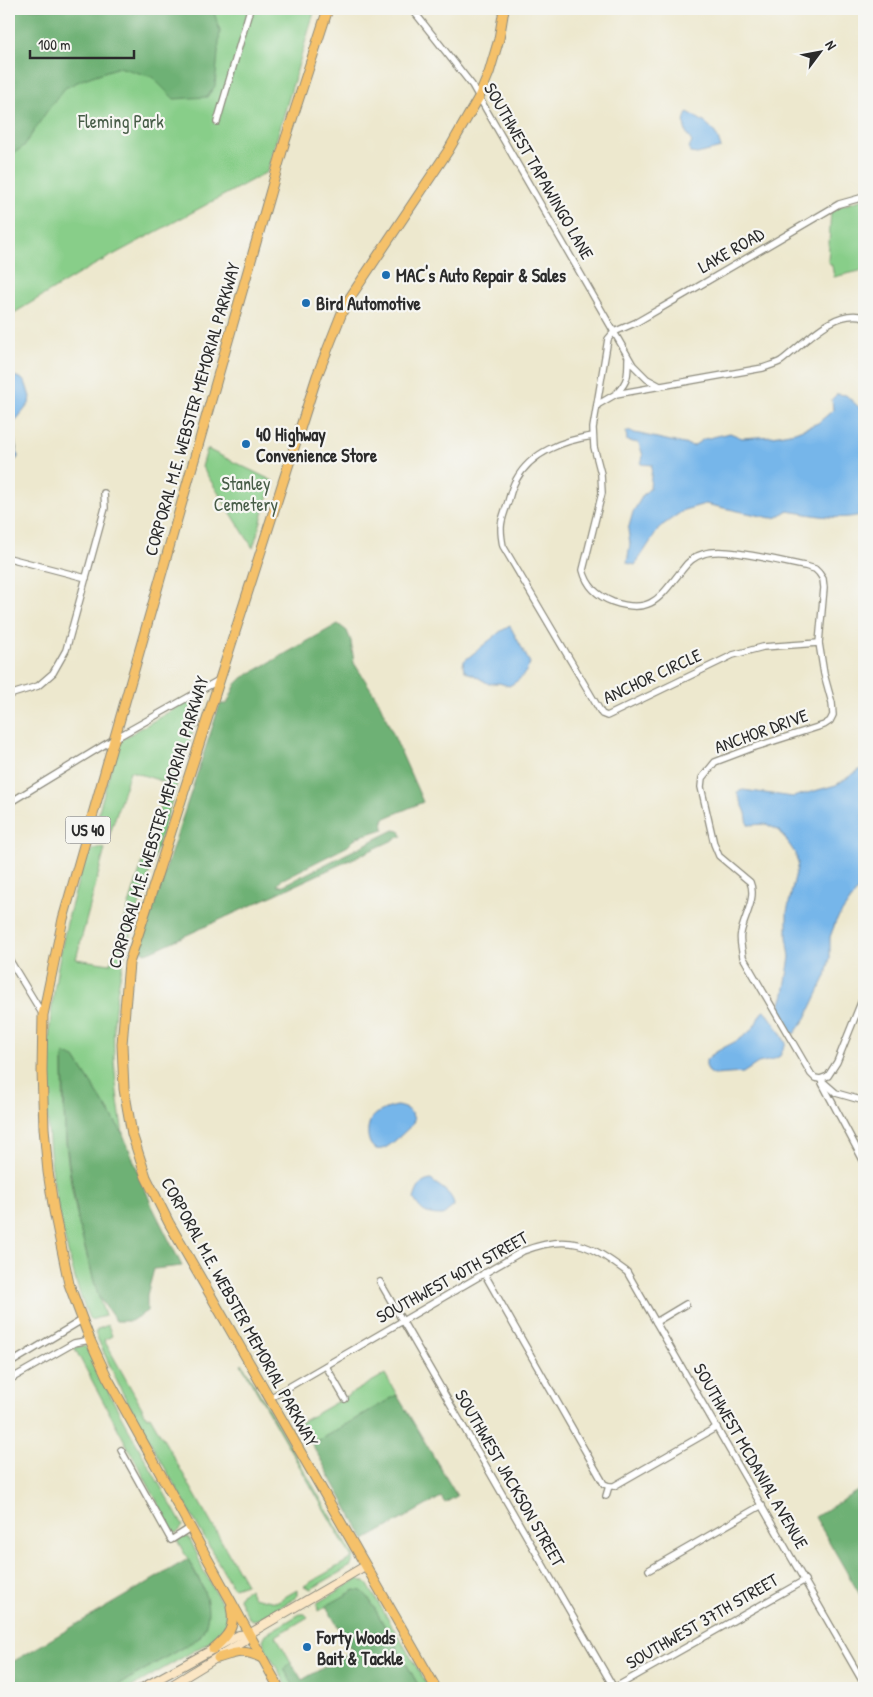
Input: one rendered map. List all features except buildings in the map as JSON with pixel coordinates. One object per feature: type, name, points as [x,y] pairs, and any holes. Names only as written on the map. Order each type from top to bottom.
[{"type":"main road","name":"CORPORAL M.E. WEBSTER MEMORIAL PARKWAY","points":[[279,1688],[107,1377],[82,1320],[69,1284],[54,1211],[44,1128],[42,1071],[44,1015],[63,919],[285,141],[328,9]]},
{"type":"main road","name":"CORPORAL M.E. WEBSTER MEMORIAL PARKWAY","points":[[436,1688],[169,1223],[146,1177],[132,1134],[124,1089],[122,1044],[129,963],[317,376],[345,305],[448,151],[479,96],[489,73],[499,39],[504,9]]},
{"type":"main road","points":[[168,1688],[244,1641],[249,1634],[365,1566]]},
{"type":"main road","points":[[213,1649],[228,1634],[232,1626],[234,1618],[229,1598]]},
{"type":"main road","points":[[142,1688],[239,1635],[249,1634]]},
{"type":"main road","points":[[218,1658],[246,1651],[262,1658]]},
{"type":"street","points":[[217,122],[250,9]]},
{"type":"street","name":"SOUTHWEST TAPAWINGO LANE","points":[[412,9],[479,96],[628,357]]},
{"type":"street","name":"LAKE ROAD","points":[[614,332],[637,322],[839,204],[864,197]]},
{"type":"street","points":[[616,394],[763,368],[780,362],[829,322],[843,317],[864,317]]},
{"type":"street","name":"ANCHOR DRIVE","points":[[614,332],[608,339],[593,436],[602,493],[583,570],[594,591],[602,598],[623,605],[647,605],[656,600],[687,564],[702,554],[716,551],[732,552],[805,566],[815,569],[823,579],[824,588],[819,643],[824,674],[832,703],[833,715],[830,721],[824,725],[715,762],[702,778],[701,787],[714,844],[719,856],[750,882],[752,887],[752,896],[741,934],[740,944],[743,957],[811,1074],[820,1079]]},
{"type":"street","points":[[628,357],[640,373],[652,383],[660,386]]},
{"type":"street","points":[[598,405],[616,394],[625,384],[628,377],[628,357]]},
{"type":"street","name":"ANCHOR CIRCLE","points":[[593,436],[575,438],[557,444],[529,463],[516,480],[500,523],[503,546],[602,714],[607,716],[733,655],[764,647],[819,643]]},
{"type":"street","points":[[9,695],[38,686],[53,672],[66,650],[105,508],[104,493]]},
{"type":"street","points":[[9,558],[86,578]]},
{"type":"street","points":[[9,803],[114,739],[219,680]]},
{"type":"street","points":[[9,959],[44,1015]]},
{"type":"street","points":[[820,1079],[828,1076],[837,1062],[864,995]]},
{"type":"street","points":[[820,1079],[836,1093],[864,1100]]},
{"type":"street","points":[[820,1079],[864,1162]]},
{"type":"street","name":"SOUTHWEST 40TH STREET","points":[[270,1398],[523,1251],[548,1243],[564,1242],[580,1244],[599,1252]]},
{"type":"street","name":"SOUTHWEST MCDANIAL AVENUE","points":[[599,1252],[627,1272],[864,1684]]},
{"type":"street","points":[[484,1273],[604,1484],[614,1486],[717,1428]]},
{"type":"street","name":"SOUTHWEST JACKSON STREET","points":[[380,1282],[614,1688]]},
{"type":"street","points":[[656,1322],[686,1304]]},
{"type":"street","points":[[15,1376],[9,1364],[82,1320]]},
{"type":"street","points":[[9,1380],[74,1342],[90,1340]]},
{"type":"street","points":[[326,1366],[346,1399]]},
{"type":"street","points":[[121,1450],[171,1540],[190,1528]]},
{"type":"street","points":[[606,1496],[608,1486]]},
{"type":"street","points":[[649,1570],[762,1504]]},
{"type":"street","name":"SOUTHWEST 37TH STREET","points":[[614,1688],[805,1580]]},
{"type":"green space","name":"Fleming Park","points":[[9,9],[315,9],[267,172],[87,269],[9,316]]},
{"type":"green space","points":[[9,9],[213,9],[220,31],[215,86],[207,97],[174,99],[152,77],[119,67],[84,79],[65,88],[24,146],[9,157]]},
{"type":"green space","points":[[864,199],[864,270],[834,277],[832,266],[828,261],[831,209]]},
{"type":"green space","name":"Stanley Cemetery","points":[[207,449],[273,481],[253,548],[202,467]]},
{"type":"green space","points":[[338,624],[347,631],[351,641],[354,663],[378,700],[423,802],[383,819],[384,829],[357,837],[348,846],[281,880],[277,886],[284,885],[394,830],[400,831],[402,836],[152,951],[146,953],[142,951],[140,947],[220,704],[227,704],[236,684],[242,678]]},
{"type":"green space","points":[[200,694],[203,698],[122,966],[114,1021],[114,1064],[123,1134],[75,1058],[63,1057],[64,1121],[70,1177],[79,1224],[105,1316],[90,1320],[80,1295],[68,1252],[58,1207],[51,1161],[47,1070],[50,1024],[56,979],[65,934],[84,861],[88,854],[98,848],[105,849],[76,959],[110,964],[168,783],[130,771],[109,837],[100,833],[97,828],[97,818],[117,746],[124,738]]},
{"type":"green space","points":[[65,1054],[75,1058],[123,1134],[152,1206],[182,1266],[154,1269],[147,1295],[147,1311],[131,1321],[116,1321],[98,1296],[79,1225],[65,1130],[63,1057]]},
{"type":"green space","points":[[108,1325],[112,1336],[104,1340],[147,1417],[150,1416],[246,1584],[234,1588],[231,1585],[121,1390],[95,1333],[98,1329]]},
{"type":"green space","points":[[84,1346],[87,1348],[121,1416],[183,1526],[178,1532],[174,1533],[74,1347]]},
{"type":"green space","points":[[242,1363],[354,1557],[351,1566],[311,1589],[304,1586],[352,1558]]},
{"type":"green space","points":[[385,1374],[397,1395],[312,1444],[300,1423]]},
{"type":"green space","points":[[397,1395],[457,1496],[445,1503],[441,1497],[365,1540],[312,1444]]},
{"type":"green space","points":[[864,1487],[864,1602],[815,1517]]},
{"type":"green space","points":[[189,1537],[201,1566],[225,1609],[226,1620],[224,1628],[211,1641],[130,1688],[113,1688],[199,1638],[205,1626],[208,1613],[206,1600],[197,1575],[177,1540]]},
{"type":"green space","points":[[188,1559],[206,1597],[208,1607],[208,1617],[199,1638],[113,1688],[9,1688],[9,1664]]},
{"type":"green space","points":[[358,1579],[368,1585],[429,1688],[420,1688],[368,1597],[355,1590],[318,1611],[317,1603]]},
{"type":"green space","points":[[249,1589],[253,1597],[276,1602],[297,1590],[297,1595],[296,1598],[259,1619],[252,1620],[239,1599],[241,1594]]},
{"type":"green space","points":[[355,1590],[362,1591],[368,1597],[420,1688],[295,1688],[284,1669],[291,1662],[302,1680],[352,1651],[326,1606]]},
{"type":"green space","points":[[300,1614],[305,1614],[308,1617],[276,1636],[291,1662],[284,1669],[295,1688],[288,1688],[263,1640],[266,1634]]},
{"type":"water","points":[[688,112],[713,130],[721,148],[697,154],[690,153],[689,148],[692,142],[687,135],[684,123]]},
{"type":"water","points":[[9,374],[22,379],[26,384],[30,397],[29,404],[13,424],[18,457],[16,460],[9,462]]},
{"type":"water","points":[[837,394],[846,395],[864,412],[864,514],[835,517],[786,511],[778,517],[771,518],[705,504],[684,510],[660,527],[635,565],[627,563],[630,544],[628,530],[633,512],[643,495],[650,488],[652,465],[641,464],[643,456],[639,443],[627,441],[626,431],[693,446],[704,439],[730,433],[742,438],[773,436],[795,432],[818,423],[833,410],[832,399]]},
{"type":"water","points":[[510,626],[530,663],[519,679],[509,686],[499,683],[489,684],[464,670],[464,661]]},
{"type":"water","points":[[864,767],[864,881],[836,921],[830,937],[830,957],[826,976],[806,1018],[794,1034],[790,1031],[779,1010],[784,994],[790,957],[787,937],[787,912],[798,863],[795,853],[780,831],[766,824],[748,825],[746,813],[737,792],[743,790],[793,797],[836,785]]},
{"type":"water","points":[[765,1010],[786,1043],[780,1056],[758,1063],[743,1073],[714,1075],[709,1072],[706,1060],[747,1034]]},
{"type":"water","points":[[397,1106],[410,1112],[414,1120],[412,1125],[385,1148],[374,1148],[371,1145],[368,1134],[372,1118],[377,1113]]},
{"type":"water","points":[[431,1180],[452,1198],[454,1206],[443,1215],[426,1212],[414,1199],[420,1186],[424,1182]]},
{"type":"place","name":"MAC's Auto Repair & Sales","points":[[386,275]]},
{"type":"place","name":"Bird Automotive","points":[[306,303]]},
{"type":"place","name":"40 Highway Convenience Store","points":[[246,444]]},
{"type":"place","name":"Forty Woods Bait & Tackle","points":[[307,1647]]}]
